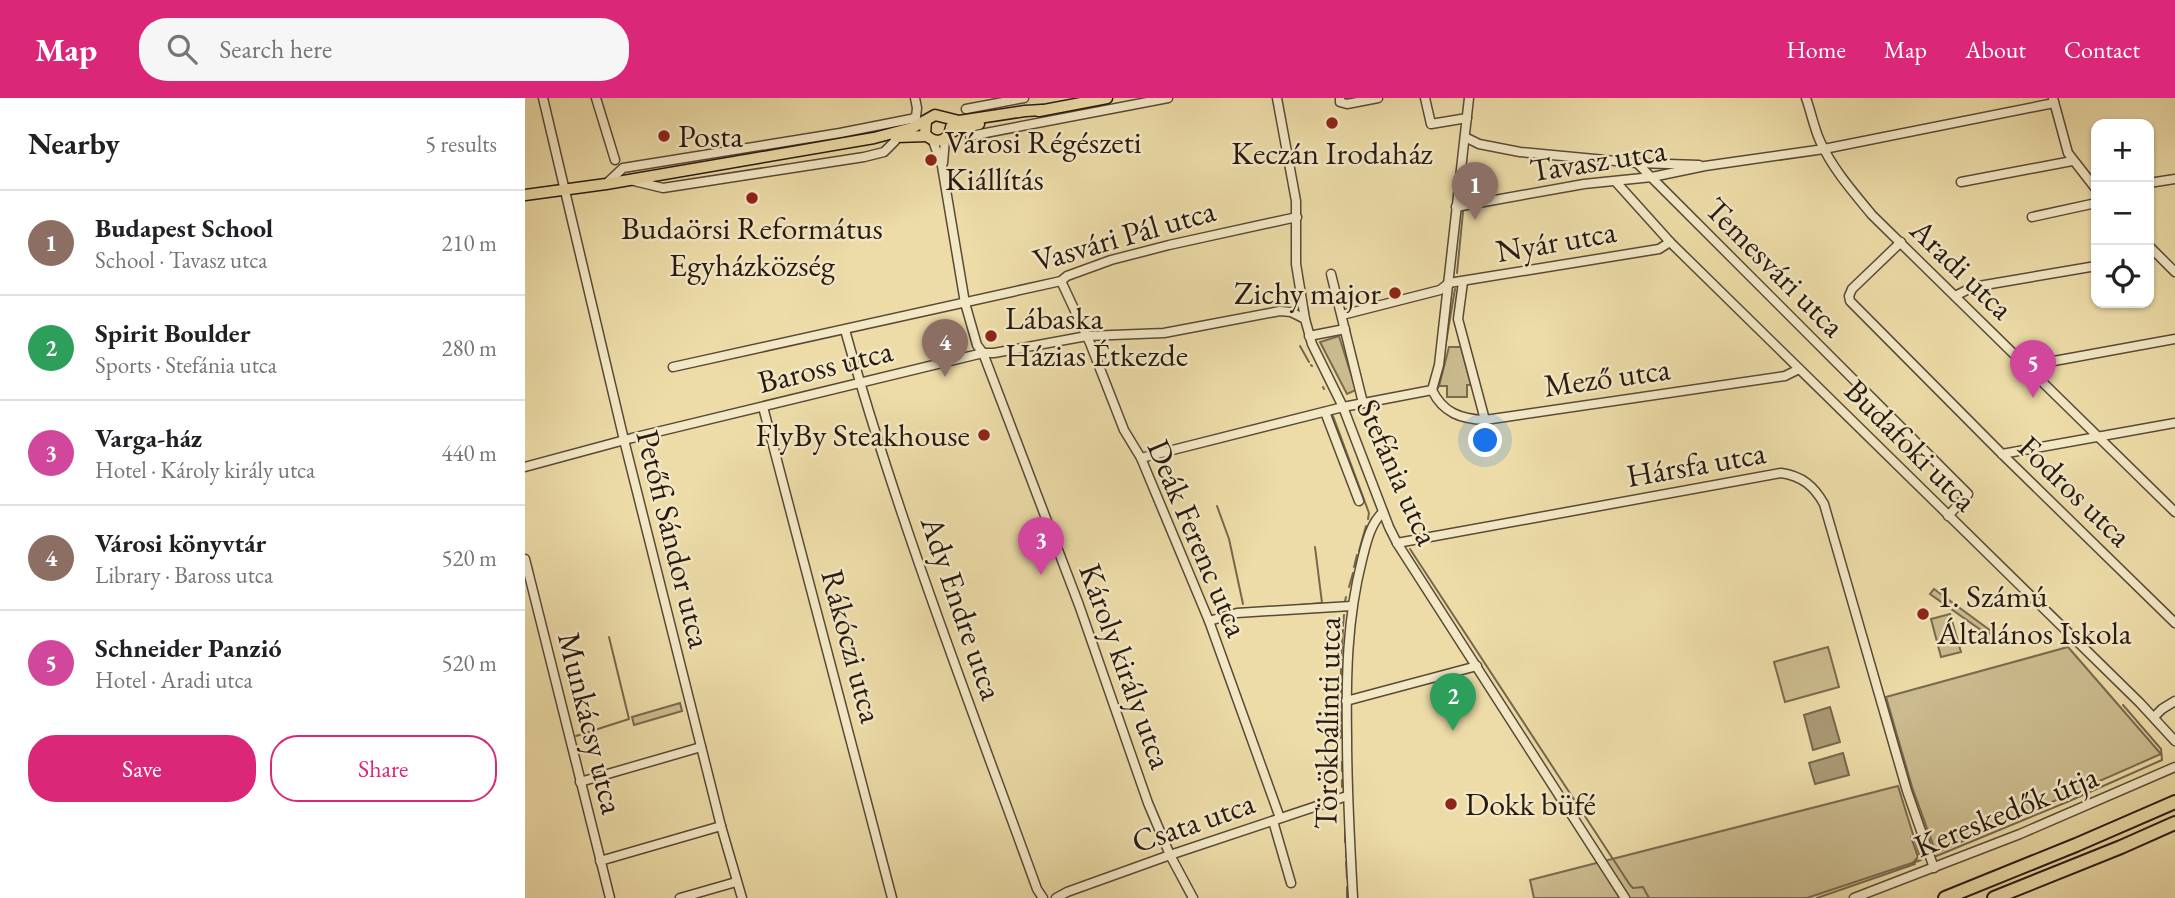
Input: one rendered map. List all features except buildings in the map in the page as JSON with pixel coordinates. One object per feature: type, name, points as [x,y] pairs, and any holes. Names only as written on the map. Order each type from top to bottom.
[{"type":"highway","points":[[1945,898],[2175,802]]},
{"type":"highway","points":[[1994,898],[2121,847],[2175,822]]},
{"type":"main road","points":[[874,138],[930,138],[939,141],[961,128],[1107,98]]},
{"type":"main road","points":[[525,195],[606,184],[874,138],[912,128],[921,119],[935,115],[959,121],[1042,110]]},
{"type":"main road","points":[[946,118],[951,126],[948,136]]},
{"type":"main road","points":[[921,119],[930,138]]},
{"type":"street","name":"Petőfi Sándor utca","points":[[543,98],[624,440],[721,826],[742,898]]},
{"type":"street","points":[[596,98],[615,160]]},
{"type":"street","points":[[606,184],[624,169],[921,119],[915,98]]},
{"type":"street","points":[[966,109],[1024,98]]},
{"type":"street","points":[[970,136],[1168,98]]},
{"type":"street","name":"Stefánia utca","points":[[1277,98],[1297,216],[1296,264],[1304,319],[1309,337],[1343,407],[1383,512],[1397,543],[1625,898]]},
{"type":"street","points":[[1339,98],[1340,102],[1346,104],[1378,98]]},
{"type":"street","points":[[1425,98],[1429,121],[1433,124],[1468,118]]},
{"type":"street","points":[[1141,458],[1343,407],[1432,390],[1439,365],[1469,98]]},
{"type":"street","name":"Aradi utca","points":[[1806,98],[1818,137],[1853,192],[1901,243],[2175,512]]},
{"type":"street","points":[[2054,100],[2068,153],[2091,184]]},
{"type":"street","name":"Tavasz utca","points":[[1456,207],[1584,184],[1652,177],[1705,166],[1824,149],[2054,100]]},
{"type":"street","name":"Károly király utca","points":[[942,166],[948,136]]},
{"type":"street","points":[[627,179],[663,188],[864,157],[884,152],[895,141],[895,137]]},
{"type":"street","name":"Tavasz utca","points":[[1465,137],[1479,144],[1520,152],[1637,163],[1705,166]]},
{"type":"street","name":"Károly király utca","points":[[930,138],[942,166],[965,303],[977,345],[983,353],[1079,605],[1148,803],[1170,855],[1193,898]]},
{"type":"street","points":[[1961,182],[2072,161]]},
{"type":"street","name":"Temesvári utca","points":[[1637,163],[1968,494],[1948,516]]},
{"type":"street","points":[[2154,182],[2175,179]]},
{"type":"street","name":"Budafoki utca","points":[[1616,182],[1670,243],[2175,741]]},
{"type":"street","points":[[2032,217],[2091,204]]},
{"type":"street","name":"Vasvári Pál utca","points":[[673,367],[1061,281],[1067,276],[1111,260],[1297,216]]},
{"type":"street","name":"Nyár utca","points":[[1342,315],[1440,289],[1449,283],[1660,249],[1670,243]]},
{"type":"street","name":"Fodros utca","points":[[1901,243],[1852,289],[1850,301],[2175,623]]},
{"type":"street","points":[[2154,254],[2175,272]]},
{"type":"street","points":[[1955,296],[1973,287],[2091,267]]},
{"type":"street","points":[[1331,274],[1363,404]]},
{"type":"street","name":"Deák Ferenc utca","points":[[1061,281],[1087,336],[1124,430],[1141,458],[1209,621],[1277,819],[1291,883]]},
{"type":"street","points":[[1462,282],[1458,319],[1485,420]]},
{"type":"street","name":"Baross utca","points":[[525,467],[624,440],[983,353],[1087,336],[1164,333],[1280,311],[1291,312],[1304,319]]},
{"type":"street","points":[[1309,337],[1345,329]]},
{"type":"street","name":"Ady Endre utca","points":[[845,330],[896,494],[1037,890],[1043,898]]},
{"type":"street","points":[[2031,370],[2043,363],[2175,339]]},
{"type":"street","name":"Mező utca","points":[[1432,390],[1451,413],[1459,417],[1485,420],[1786,376],[1799,369]]},
{"type":"street","name":"Rákóczi utca","points":[[763,407],[892,898]]},
{"type":"street","points":[[1325,412],[1359,501]]},
{"type":"street","points":[[2002,454],[2175,423]]},
{"type":"street","name":"Hársfa utca","points":[[1397,543],[1781,473],[1804,480],[1824,504],[1907,791],[1934,868]]},
{"type":"street","name":"Törökbálinti utca","points":[[1353,898],[1347,796],[1347,646],[1351,606],[1368,538],[1376,518],[1383,512]]},
{"type":"street","name":"Munkácsy utca","points":[[525,559],[610,898]]},
{"type":"street","points":[[1209,621],[1237,613],[1351,606]]},
{"type":"street","points":[[1346,701],[1477,666]]},
{"type":"street","points":[[2154,718],[2175,701]]},
{"type":"street","points":[[580,782],[701,747]]},
{"type":"street","name":"Kereskedők útja","points":[[1854,898],[2019,834],[2175,766]]},
{"type":"street","name":"Csata utca","points":[[1056,898],[1170,855],[1347,796]]},
{"type":"street","points":[[600,861],[721,826]]},
{"type":"street","points":[[680,898],[736,882]]},
{"type":"shaded area","points":[[1339,336],[1356,390],[1347,394],[1320,342]]},
{"type":"shaded area","points":[[1449,347],[1461,347],[1471,385],[1467,385],[1467,397],[1447,397],[1447,386],[1439,386]]},
{"type":"shaded area","points":[[1934,589],[1991,631],[1988,635],[1930,594]]},
{"type":"shaded area","points":[[1950,614],[1961,652],[1941,657],[1931,619]]},
{"type":"shaded area","points":[[1828,647],[1839,687],[1785,702],[1774,662]]},
{"type":"shaded area","points":[[2068,647],[2161,754],[1936,853],[1912,787],[1886,697]]},
{"type":"shaded area","points":[[680,703],[682,711],[634,725],[632,717]]},
{"type":"shaded area","points":[[1830,707],[1840,742],[1813,750],[1804,715]]},
{"type":"shaded area","points":[[1843,753],[1849,775],[1815,784],[1809,763]]},
{"type":"shaded area","points":[[1898,786],[1921,860],[1807,898],[1534,898],[1530,880]]},
{"type":"waterway","points":[[1457,273],[1463,212]]},
{"type":"waterway","points":[[1444,354],[1455,289]]},
{"type":"waterway","points":[[1300,346],[1309,362]]},
{"type":"waterway","points":[[1438,388],[1442,370]]},
{"type":"waterway","points":[[1333,416],[1369,513],[1368,519]]},
{"type":"waterway","points":[[1217,506],[1229,539],[1243,604]]},
{"type":"waterway","points":[[1359,551],[1366,526]]},
{"type":"waterway","points":[[1278,607],[1322,603],[1315,547]]},
{"type":"waterway","points":[[1410,549],[1630,885],[1633,888],[1643,887],[1649,898]]},
{"type":"waterway","points":[[1354,567],[1357,555]]},
{"type":"waterway","points":[[1349,587],[1353,573]]},
{"type":"waterway","points":[[1345,601],[1346,597]]},
{"type":"waterway","points":[[1343,626],[1344,615]]},
{"type":"waterway","points":[[1341,662],[1343,630]]},
{"type":"waterway","points":[[576,736],[629,719],[609,637]]},
{"type":"waterway","points":[[1341,669],[1341,678]]},
{"type":"waterway","points":[[1341,683],[1341,693]]},
{"type":"waterway","points":[[1341,698],[1341,708]]},
{"type":"waterway","points":[[1934,857],[2162,760],[2161,749],[2123,705]]},
{"type":"waterway","points":[[1341,712],[1341,721]]},
{"type":"waterway","points":[[1341,725],[1341,738]]},
{"type":"waterway","points":[[1342,762],[1342,771]]},
{"type":"waterway","points":[[1342,780],[1342,787]]},
{"type":"waterway","points":[[1345,831],[1345,842]]},
{"type":"waterway","points":[[1911,837],[1918,857],[1912,864]]},
{"type":"waterway","points":[[1346,847],[1346,857]]},
{"type":"waterway","points":[[1346,862],[1347,878]]},
{"type":"waterway","points":[[1817,898],[1915,864]]},
{"type":"waterway","points":[[1347,887],[1347,898]]},
{"type":"place","name":"Keczán Irodaház","points":[[1332,123]]},
{"type":"place","name":"Posta","points":[[664,136]]},
{"type":"place","name":"Városi Régészeti Kiállítás","points":[[931,160]]},
{"type":"place","name":"Budaörsi Református Egyházközség","points":[[752,198]]},
{"type":"place","name":"Budapest School","points":[[1475,220]]},
{"type":"place","name":"Zichy major","points":[[1395,293]]},
{"type":"place","name":"Lábaska Házias Étkezde","points":[[991,336]]},
{"type":"place","name":"Városi könyvtár","points":[[945,377]]},
{"type":"place","name":"Schneider Panzió","points":[[2033,398]]},
{"type":"place","name":"FlyBy Steakhouse","points":[[984,435]]},
{"type":"place","name":"Varga-ház","points":[[1041,575]]},
{"type":"place","name":"1. Számú Általános Iskola","points":[[1923,614]]},
{"type":"place","name":"Spirit Boulder","points":[[1453,731]]},
{"type":"place","name":"Dokk büfé","points":[[1451,804]]}]
